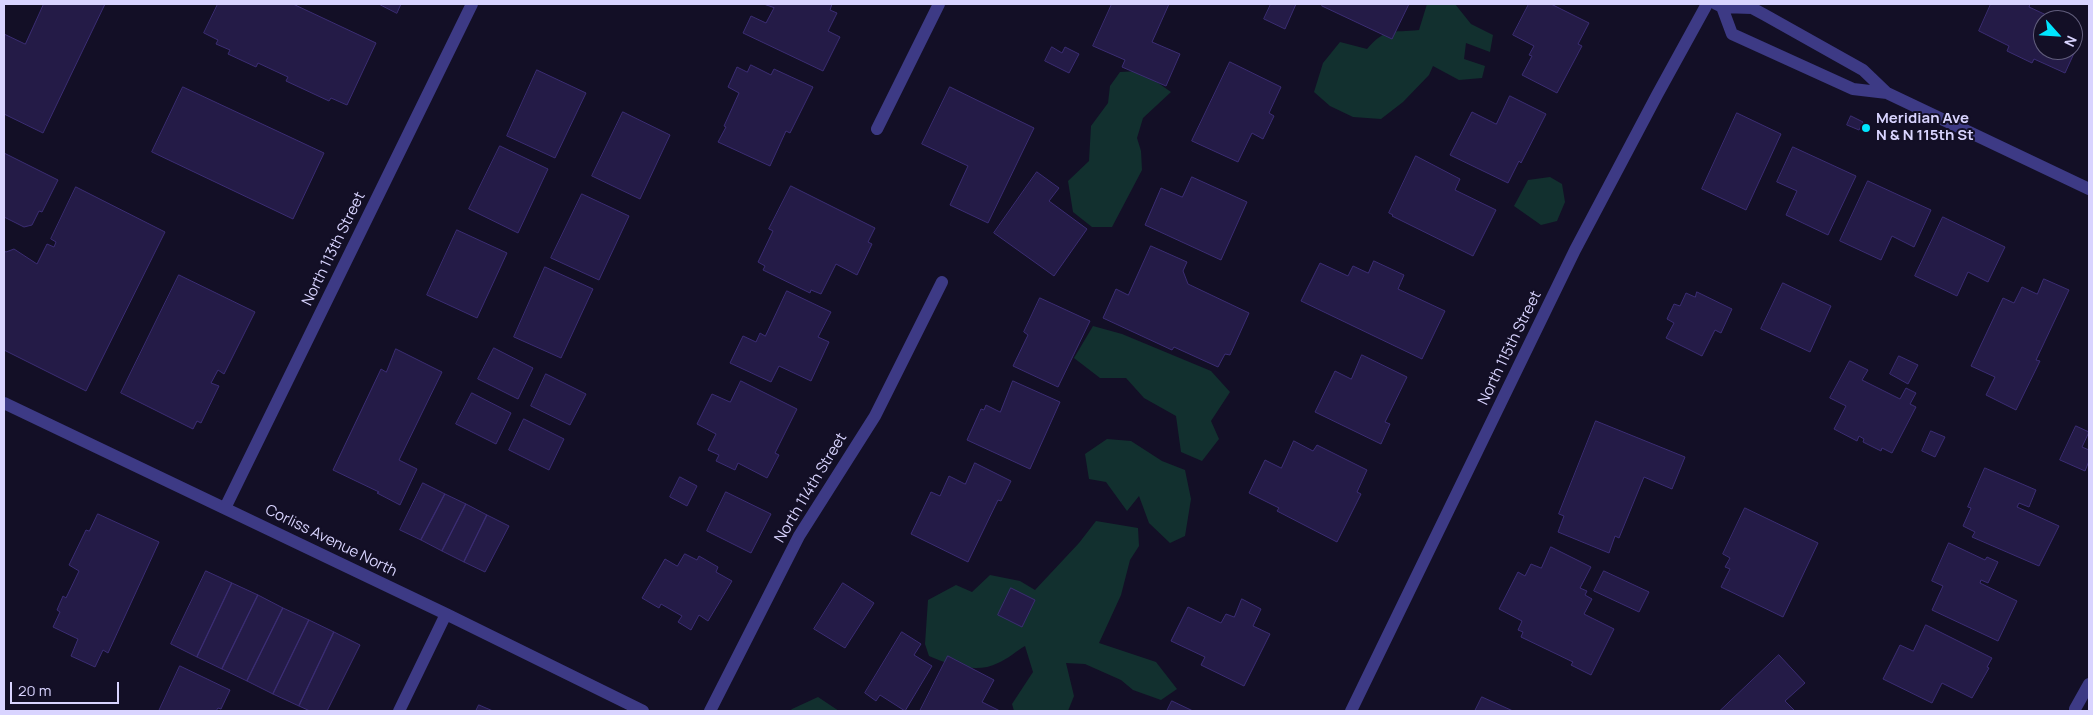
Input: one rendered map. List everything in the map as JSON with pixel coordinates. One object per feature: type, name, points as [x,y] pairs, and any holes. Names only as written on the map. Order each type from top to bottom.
[{"type":"street","name":"North 113th Street","points":[[225,508],[472,4]]},
{"type":"street","points":[[877,129],[940,4]]},
{"type":"street","name":"North 115th Street","points":[[1351,711],[1575,250],[1656,95],[1707,4]]},
{"type":"street","points":[[1887,93],[1853,89],[1732,34],[1719,6],[1752,8],[1863,70],[1887,93],[2089,189]]},
{"type":"street","name":"North 114th Street","points":[[710,711],[799,536],[875,416],[942,282]]},
{"type":"street","name":"Corliss Avenue North","points":[[4,403],[446,614],[642,711]]},
{"type":"street","points":[[399,711],[446,614]]},
{"type":"street","points":[[2076,709],[2089,684]]},
{"type":"green space","points":[[1427,4],[1455,4],[1471,24],[1493,35],[1490,52],[1466,43],[1464,59],[1485,66],[1482,78],[1459,80],[1433,66],[1429,75],[1403,102],[1381,119],[1353,117],[1330,106],[1314,92],[1323,63],[1340,42],[1367,49],[1379,37],[1390,32],[1419,30]]},
{"type":"green space","points":[[1141,71],[1171,92],[1143,118],[1137,138],[1141,151],[1142,170],[1112,227],[1092,227],[1073,212],[1068,181],[1089,161],[1091,126],[1108,103],[1110,86],[1120,72]]},
{"type":"green space","points":[[1550,177],[1562,184],[1565,202],[1557,221],[1541,225],[1514,206],[1528,180]]},
{"type":"green space","points":[[1093,326],[1122,334],[1211,371],[1230,392],[1211,421],[1219,439],[1202,461],[1181,452],[1176,416],[1144,398],[1126,378],[1100,378],[1074,358]]},
{"type":"green space","points":[[1107,439],[1131,441],[1162,461],[1185,470],[1191,499],[1185,536],[1170,543],[1149,523],[1139,496],[1127,511],[1106,482],[1089,479],[1085,454]]},
{"type":"green space","points":[[1096,521],[1138,528],[1139,546],[1130,560],[1121,595],[1099,643],[1156,662],[1177,689],[1161,700],[1133,690],[1121,680],[1085,664],[1066,663],[1074,696],[1068,711],[1014,711],[1012,704],[1033,672],[1025,646],[1002,661],[981,668],[955,665],[929,656],[925,644],[928,600],[956,585],[972,592],[990,575],[1020,581],[1035,590],[1079,543]]},
{"type":"green space","points":[[818,697],[839,711],[790,711],[792,709]]},
{"type":"building","points":[[44,4],[105,4],[43,133],[4,114],[4,34],[25,44]]},
{"type":"building","points":[[218,4],[293,4],[376,43],[347,105],[331,98],[329,101],[286,81],[288,77],[258,63],[256,67],[228,54],[230,50],[216,44],[218,40],[204,33]]},
{"type":"building","points":[[379,4],[401,4],[397,13]]},
{"type":"building","points":[[764,4],[832,4],[830,10],[837,13],[828,31],[840,37],[823,71],[743,33],[751,16],[766,23],[774,8]]},
{"type":"building","points":[[1112,4],[1169,4],[1152,42],[1180,54],[1166,86],[1122,67],[1125,60],[1093,46]]},
{"type":"building","points":[[1271,4],[1296,4],[1285,29],[1264,19]]},
{"type":"building","points":[[1323,4],[1409,4],[1392,39],[1322,6]]},
{"type":"building","points":[[1529,4],[1551,4],[1589,23],[1578,44],[1582,46],[1557,93],[1522,75],[1532,56],[1529,55],[1534,46],[1513,35]]},
{"type":"building","points":[[1991,4],[2030,4],[2029,7],[2036,10],[2033,10],[2032,63],[2007,51],[2009,46],[1979,31]]},
{"type":"building","points":[[1052,47],[1062,53],[1065,47],[1079,54],[1069,73],[1045,61]]},
{"type":"building","points":[[2036,60],[2071,60],[2065,73]]},
{"type":"building","points":[[1230,62],[1281,87],[1269,113],[1274,116],[1263,139],[1252,133],[1238,162],[1192,141]]},
{"type":"building","points":[[751,65],[771,75],[774,69],[813,87],[790,133],[786,131],[770,166],[718,142],[739,93],[728,87],[737,67],[747,72]]},
{"type":"building","points":[[537,70],[586,93],[555,158],[507,136]]},
{"type":"building","points":[[183,87],[324,153],[293,219],[152,152]]},
{"type":"building","points":[[950,87],[1034,128],[988,223],[950,205],[968,166],[922,144]]},
{"type":"building","points":[[1510,96],[1546,114],[1521,163],[1519,161],[1508,183],[1450,155],[1472,112],[1496,124]]},
{"type":"building","points":[[623,112],[670,135],[640,199],[592,176]]},
{"type":"building","points":[[1737,113],[1781,134],[1746,210],[1702,189]]},
{"type":"building","points":[[1851,116],[1863,122],[1859,130],[1847,125]]},
{"type":"building","points":[[500,146],[548,169],[518,233],[469,209]]},
{"type":"building","points":[[1793,147],[1856,176],[1828,235],[1786,215],[1797,191],[1777,182]]},
{"type":"building","points":[[4,153],[58,180],[42,212],[39,211],[32,225],[24,227],[4,217]]},
{"type":"building","points":[[1416,156],[1460,179],[1455,190],[1496,210],[1473,256],[1389,213]]},
{"type":"building","points":[[1037,172],[1059,188],[1049,201],[1087,229],[1054,276],[994,233]]},
{"type":"building","points":[[1192,177],[1247,202],[1221,260],[1145,225],[1161,188],[1182,197]]},
{"type":"building","points":[[1868,181],[1931,210],[1914,247],[1892,236],[1881,260],[1840,241]]},
{"type":"building","points":[[791,186],[875,228],[868,242],[872,244],[857,275],[836,264],[821,294],[811,290],[810,293],[763,270],[765,266],[758,262],[773,231],[769,229]]},
{"type":"building","points":[[76,187],[165,232],[86,391],[4,350],[4,251],[14,249],[37,264],[47,244],[54,247],[56,242],[51,239]]},
{"type":"building","points":[[582,194],[629,216],[599,280],[551,258]]},
{"type":"building","points":[[1943,217],[2005,247],[1988,282],[1968,272],[1957,296],[1915,276]]},
{"type":"building","points":[[457,230],[507,253],[477,318],[427,295]]},
{"type":"building","points":[[1151,246],[1187,262],[1183,271],[1188,284],[1249,313],[1230,355],[1225,354],[1218,367],[1174,347],[1172,350],[1103,318],[1116,289],[1128,295]]},
{"type":"building","points":[[1374,261],[1404,275],[1398,289],[1445,311],[1422,359],[1301,301],[1320,263],[1348,276],[1353,266],[1368,273]]},
{"type":"building","points":[[545,267],[593,289],[561,358],[514,337]]},
{"type":"building","points":[[179,275],[255,312],[224,374],[218,370],[211,383],[219,386],[201,423],[197,421],[193,429],[121,393]]},
{"type":"building","points":[[2044,279],[2069,290],[2036,360],[2040,361],[2016,410],[1986,395],[1995,377],[1971,366],[2003,298],[2014,303],[2022,287],[2037,294]]},
{"type":"building","points":[[1783,283],[1831,306],[1810,352],[1761,329]]},
{"type":"building","points":[[787,291],[831,312],[818,337],[829,342],[811,381],[779,366],[771,382],[730,363],[743,336],[756,342],[760,333],[765,336]]},
{"type":"building","points":[[1697,292],[1732,309],[1721,333],[1715,330],[1702,356],[1666,338],[1674,323],[1667,319],[1674,304],[1680,306],[1686,293],[1695,297]]},
{"type":"building","points":[[1040,298],[1090,321],[1058,387],[1013,366],[1028,335],[1024,332]]},
{"type":"building","points":[[494,348],[533,368],[518,399],[478,379]]},
{"type":"building","points":[[396,349],[442,372],[399,460],[417,469],[400,505],[377,493],[379,492],[333,470],[381,369],[386,372]]},
{"type":"building","points":[[1362,355],[1407,377],[1385,422],[1390,424],[1381,444],[1315,412],[1335,371],[1351,379]]},
{"type":"building","points":[[1899,356],[1918,365],[1908,384],[1890,374]]},
{"type":"building","points":[[1850,361],[1868,370],[1862,380],[1900,399],[1906,388],[1916,393],[1910,404],[1916,407],[1892,453],[1882,448],[1881,451],[1863,442],[1864,439],[1859,436],[1857,441],[1834,429],[1846,406],[1830,398]]},
{"type":"building","points":[[546,374],[586,394],[570,425],[531,406]]},
{"type":"building","points":[[741,381],[797,409],[775,453],[779,455],[767,478],[738,463],[735,470],[716,461],[719,455],[708,450],[716,434],[697,424],[712,394],[730,402]]},
{"type":"building","points":[[1013,381],[1060,402],[1030,469],[967,440],[981,409],[984,410],[986,405],[1000,412]]},
{"type":"building","points":[[472,393],[511,413],[496,444],[456,424]]},
{"type":"building","points":[[524,419],[564,439],[549,470],[509,450]]},
{"type":"building","points":[[1596,421],[1685,457],[1672,489],[1644,477],[1619,538],[1615,536],[1609,553],[1558,532],[1564,516],[1559,514]]},
{"type":"building","points":[[2076,426],[2089,432],[2082,447],[2089,450],[2089,461],[2085,471],[2060,460]]},
{"type":"building","points":[[1931,431],[1945,437],[1935,457],[1922,451]]},
{"type":"building","points":[[1294,441],[1313,451],[1317,445],[1367,470],[1357,492],[1361,494],[1337,542],[1277,511],[1279,508],[1249,493],[1265,460],[1281,468]]},
{"type":"building","points":[[975,463],[1011,481],[1001,501],[998,500],[968,562],[911,534],[931,492],[940,496],[949,476],[965,484]]},
{"type":"building","points":[[1985,468],[2036,490],[2029,507],[2019,503],[2017,507],[2059,526],[2039,566],[1972,537],[1975,532],[1963,526],[1971,508],[1968,507]]},
{"type":"building","points":[[680,477],[697,486],[687,506],[670,497]]},
{"type":"building","points":[[423,483],[445,494],[421,540],[400,530]]},
{"type":"building","points":[[726,492],[771,514],[751,553],[707,531]]},
{"type":"building","points":[[445,494],[466,504],[442,551],[421,540]]},
{"type":"building","points":[[466,504],[487,515],[464,562],[442,551]]},
{"type":"building","points":[[1745,508],[1818,543],[1783,617],[1721,587],[1730,569],[1725,567],[1730,558],[1723,554]]},
{"type":"building","points":[[98,514],[159,542],[108,653],[103,650],[95,667],[71,656],[78,639],[53,627],[60,612],[57,610],[63,596],[66,598],[79,571],[69,565],[86,530],[89,531]]},
{"type":"building","points":[[487,515],[509,526],[485,572],[464,562]]},
{"type":"building","points":[[1949,543],[1985,560],[1987,557],[1998,562],[1988,583],[1981,580],[1980,583],[2017,601],[1998,641],[1932,610],[1943,586],[1932,581]]},
{"type":"building","points":[[1551,547],[1591,567],[1580,588],[1587,591],[1585,595],[1592,599],[1584,614],[1614,629],[1591,675],[1571,665],[1573,662],[1521,637],[1523,632],[1518,630],[1522,621],[1499,609],[1518,572],[1525,576],[1531,564],[1541,568]]},
{"type":"building","points":[[685,554],[697,560],[699,556],[718,567],[716,572],[732,581],[708,621],[699,615],[691,630],[678,622],[682,616],[661,604],[659,608],[642,598],[665,559],[677,566]]},
{"type":"building","points":[[206,571],[232,583],[197,657],[171,644]]},
{"type":"building","points":[[1604,571],[1649,592],[1639,612],[1594,591]]},
{"type":"building","points":[[232,583],[258,595],[222,669],[197,657]]},
{"type":"building","points":[[843,583],[874,603],[845,648],[814,629]]},
{"type":"building","points":[[1011,588],[1035,600],[1022,627],[998,615]]},
{"type":"building","points":[[258,595],[283,608],[247,681],[222,669]]},
{"type":"building","points":[[1242,599],[1261,609],[1253,626],[1270,634],[1244,686],[1201,665],[1205,657],[1171,641],[1188,607],[1221,623],[1226,614],[1234,617]]},
{"type":"building","points":[[283,608],[309,620],[273,694],[247,681]]},
{"type":"building","points":[[309,620],[334,632],[299,706],[273,694]]},
{"type":"building","points":[[1926,625],[1992,658],[1987,667],[1989,668],[1972,698],[1942,683],[1932,703],[1883,679],[1900,645],[1913,651]]},
{"type":"building","points":[[334,632],[360,645],[327,711],[310,711],[299,706]]},
{"type":"building","points":[[902,632],[921,644],[914,655],[932,666],[905,711],[880,695],[876,701],[865,693]]},
{"type":"building","points":[[1779,655],[1805,683],[1785,701],[1795,711],[1720,711]]},
{"type":"building","points":[[948,656],[994,680],[982,702],[1000,711],[920,711]]},
{"type":"building","points":[[180,666],[230,690],[221,709],[218,708],[216,711],[159,711]]},
{"type":"building","points":[[1482,697],[1513,711],[1475,711]]},
{"type":"building","points":[[1172,701],[1193,711],[1167,711]]},
{"type":"building","points":[[479,705],[493,711],[476,711]]},
{"type":"place","name":"Meridian Ave N & N 115th St","points":[[1866,128]]}]
